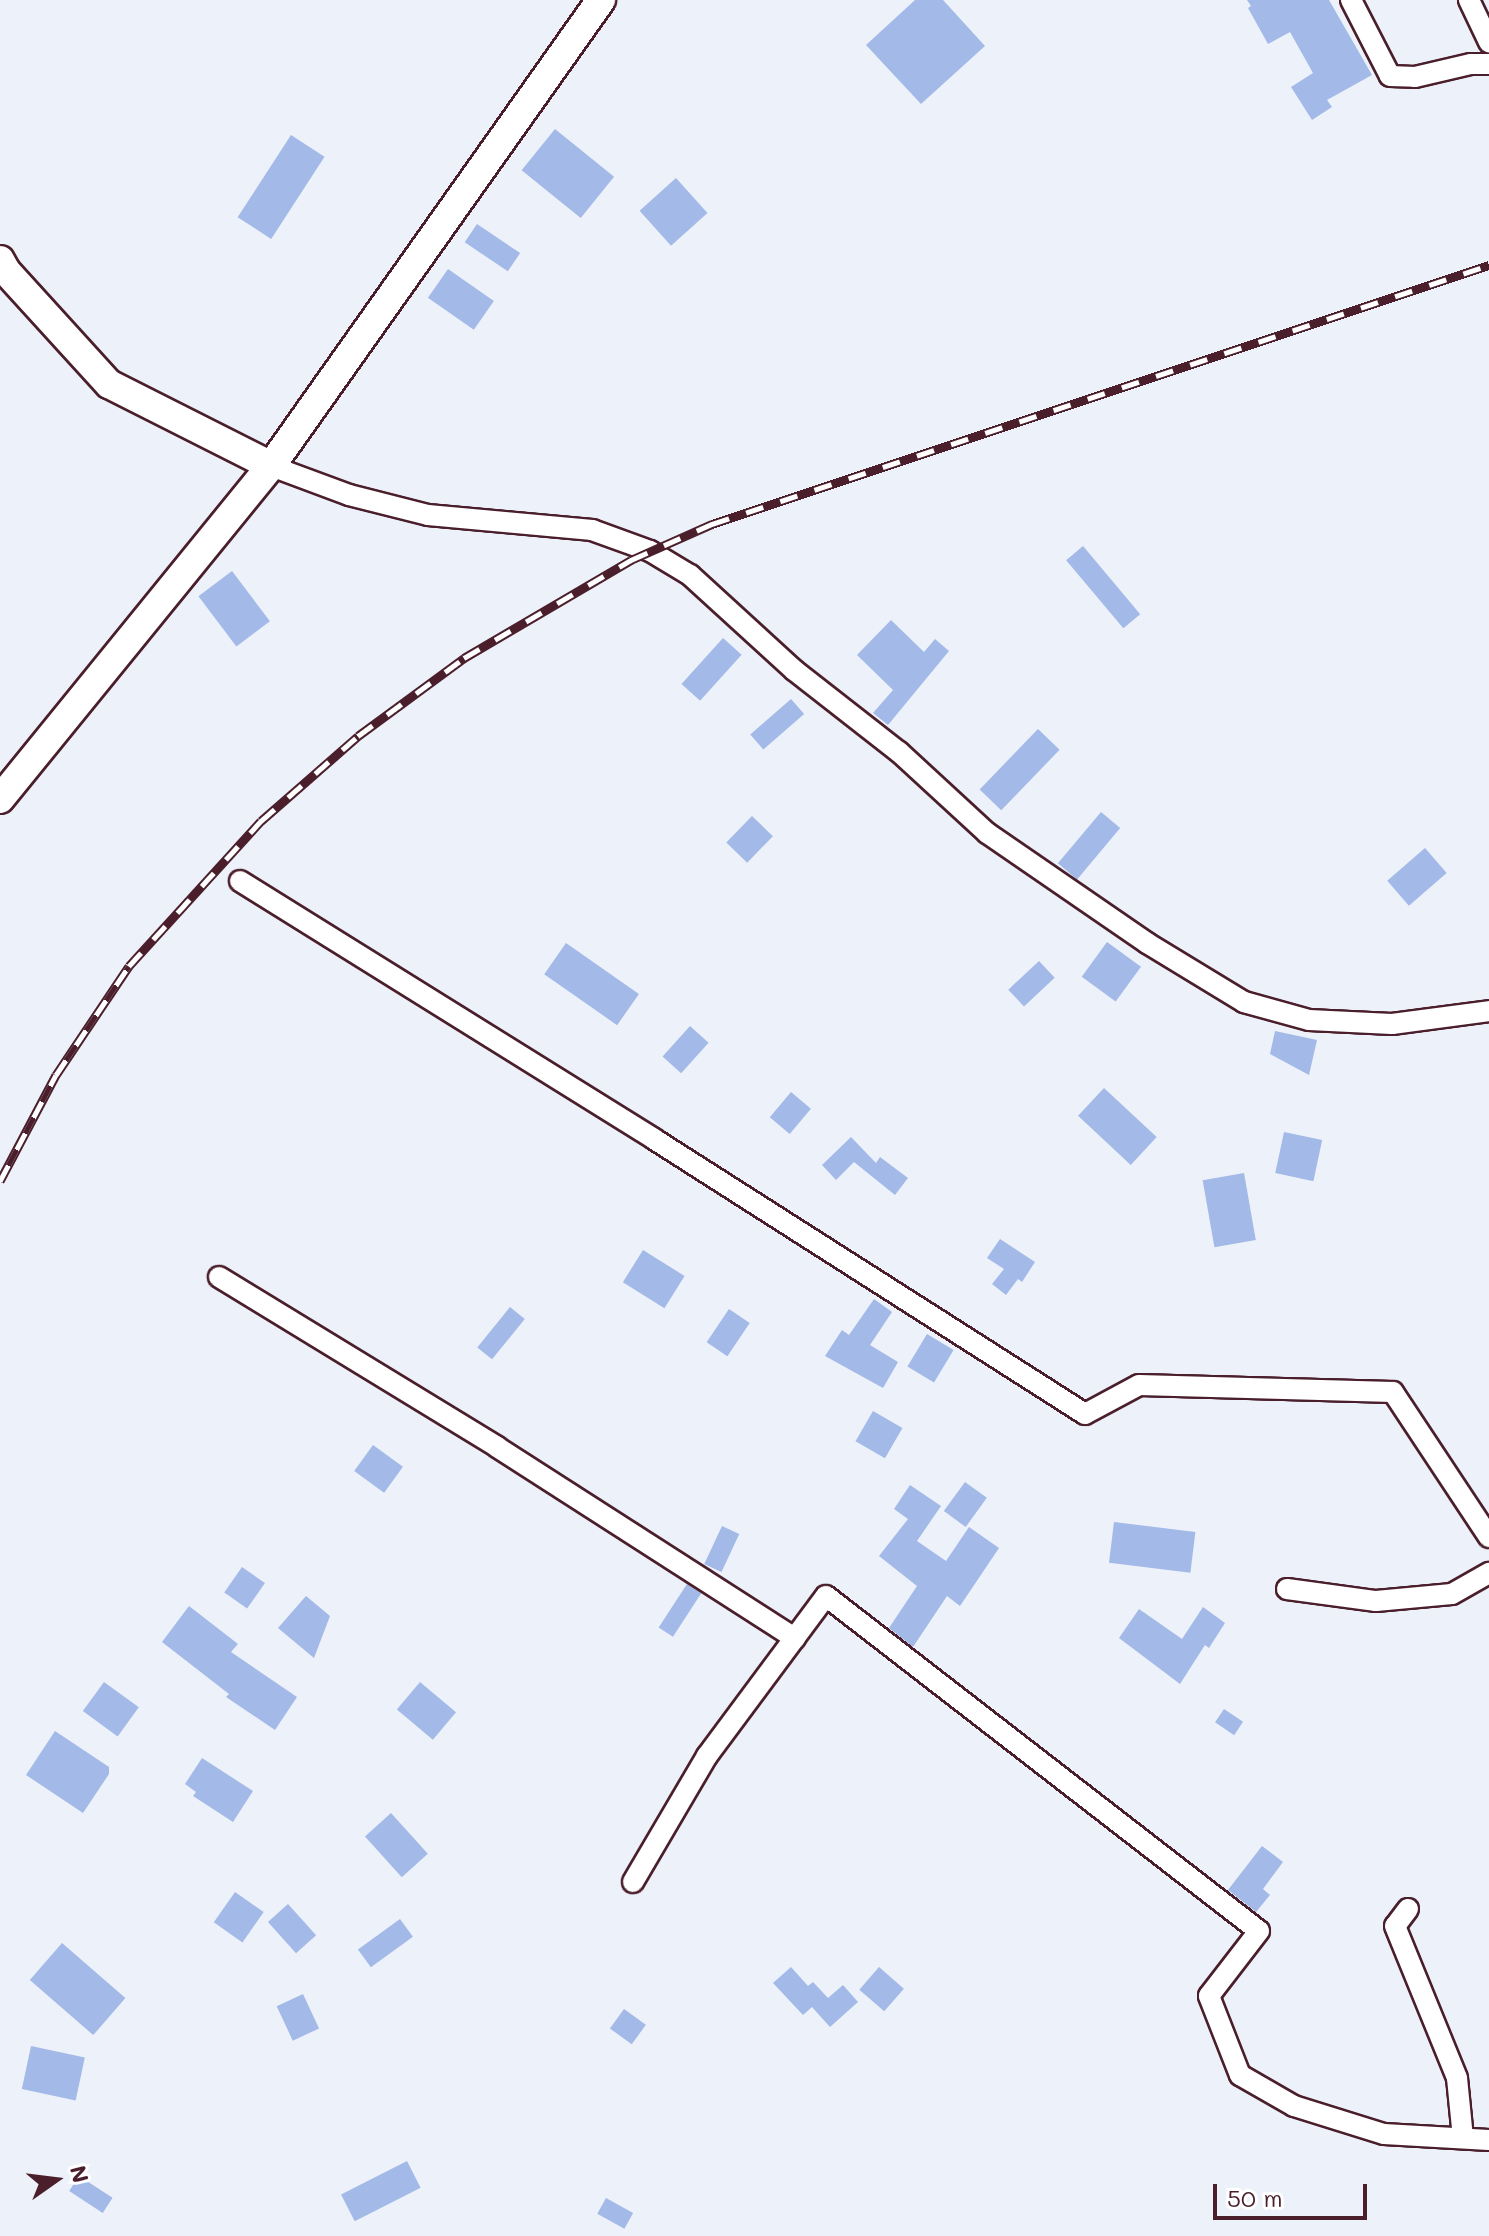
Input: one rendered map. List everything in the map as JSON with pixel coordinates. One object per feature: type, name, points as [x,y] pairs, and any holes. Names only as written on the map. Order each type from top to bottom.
[{"type":"main road","points":[[0,799],[271,466],[601,0]]},
{"type":"main road","points":[[0,260],[6,271],[109,384],[271,466]]},
{"type":"street","points":[[1351,0],[1390,76],[1415,77],[1471,64],[1489,64]]},
{"type":"street","points":[[1469,0],[1489,42]]},
{"type":"street","points":[[271,466],[349,495],[428,515],[592,530],[650,551],[690,575],[794,670],[899,752],[987,833],[1112,920],[1244,1002],[1309,1020],[1392,1024],[1489,1011]]},
{"type":"street","points":[[240,881],[641,1130],[1085,1414],[1139,1385],[1393,1392],[1489,1537]]},
{"type":"street","points":[[219,1277],[497,1447],[795,1638]]},
{"type":"street","points":[[1287,1589],[1376,1601],[1452,1594],[1489,1573]]},
{"type":"street","points":[[633,1882],[707,1756],[826,1596],[1259,1931],[1209,1996],[1240,2075],[1294,2106],[1384,2134],[1489,2140]]},
{"type":"street","points":[[1408,1909],[1395,1926],[1457,2078],[1463,2138]]},
{"type":"building","points":[[915,0],[943,0],[985,46],[921,104],[866,45]]},
{"type":"building","points":[[1247,0],[1329,0],[1372,75],[1327,100],[1332,107],[1312,120],[1291,87],[1313,73],[1290,32],[1268,44],[1248,8],[1251,6]]},
{"type":"building","points":[[555,129],[614,177],[581,218],[522,170]]},
{"type":"building","points":[[291,135],[325,157],[271,239],[238,217]]},
{"type":"building","points":[[676,178],[707,213],[671,246],[640,211]]},
{"type":"building","points":[[477,224],[520,253],[508,271],[465,242]]},
{"type":"building","points":[[448,269],[494,301],[474,330],[428,298]]},
{"type":"building","points":[[1083,546],[1140,614],[1123,628],[1066,560]]},
{"type":"building","points":[[232,571],[270,621],[236,647],[198,596]]},
{"type":"building","points":[[891,620],[924,652],[935,639],[949,651],[888,725],[873,713],[893,690],[857,655]]},
{"type":"building","points":[[723,638],[742,655],[700,701],[682,684]]},
{"type":"building","points":[[791,699],[804,714],[763,750],[750,734]]},
{"type":"building","points":[[1038,729],[1060,750],[1001,810],[980,789]]},
{"type":"building","points":[[1101,812],[1120,828],[1077,879],[1058,863]]},
{"type":"building","points":[[752,816],[773,836],[747,863],[726,843]]},
{"type":"building","points":[[1425,848],[1447,873],[1409,906],[1387,881]]},
{"type":"building","points":[[1107,942],[1141,967],[1116,1001],[1082,977]]},
{"type":"building","points":[[566,943],[639,994],[617,1025],[544,974]]},
{"type":"building","points":[[1039,961],[1055,978],[1024,1006],[1008,990]]},
{"type":"building","points":[[690,1026],[709,1043],[681,1073],[663,1056]]},
{"type":"building","points":[[1275,1031],[1317,1040],[1309,1075],[1270,1054]]},
{"type":"building","points":[[1104,1088],[1157,1137],[1131,1165],[1078,1116]]},
{"type":"building","points":[[791,1092],[811,1109],[790,1134],[770,1117]]},
{"type":"building","points":[[1284,1132],[1322,1140],[1313,1181],[1275,1173]]},
{"type":"building","points":[[851,1137],[876,1163],[880,1157],[908,1178],[895,1195],[854,1162],[836,1180],[822,1165]]},
{"type":"building","points":[[1244,1173],[1256,1240],[1214,1247],[1203,1180]]},
{"type":"building","points":[[1000,1239],[1035,1262],[1022,1282],[1018,1279],[1006,1295],[992,1284],[1004,1269],[987,1258]]},
{"type":"building","points":[[643,1250],[685,1276],[664,1308],[623,1282]]},
{"type":"building","points":[[874,1299],[892,1312],[870,1345],[898,1362],[883,1388],[825,1356],[842,1330],[849,1335]]},
{"type":"building","points":[[510,1307],[525,1319],[492,1359],[477,1347]]},
{"type":"building","points":[[729,1309],[750,1323],[727,1356],[707,1342]]},
{"type":"building","points":[[927,1334],[954,1350],[934,1383],[907,1367]]},
{"type":"building","points":[[873,1411],[902,1428],[885,1458],[856,1441]]},
{"type":"building","points":[[373,1445],[403,1467],[384,1493],[354,1471]]},
{"type":"building","points":[[965,1482],[987,1498],[966,1527],[944,1511]]},
{"type":"building","points":[[910,1485],[941,1506],[917,1541],[946,1561],[969,1527],[999,1548],[960,1606],[947,1596],[913,1647],[889,1628],[917,1586],[879,1556],[908,1519],[894,1509]]},
{"type":"building","points":[[1114,1522],[1195,1532],[1190,1573],[1109,1563]]},
{"type":"building","points":[[722,1526],[739,1534],[721,1572],[704,1564]]},
{"type":"building","points":[[242,1567],[265,1583],[247,1608],[224,1592]]},
{"type":"building","points":[[687,1584],[701,1593],[673,1637],[659,1628]]},
{"type":"building","points":[[306,1596],[330,1616],[314,1658],[278,1628]]},
{"type":"building","points":[[189,1606],[238,1644],[231,1652],[297,1697],[275,1730],[226,1697],[229,1694],[162,1642]]},
{"type":"building","points":[[1203,1607],[1225,1623],[1209,1648],[1205,1645],[1180,1684],[1119,1638],[1139,1609],[1182,1639]]},
{"type":"building","points":[[104,1682],[139,1707],[118,1736],[83,1711]]},
{"type":"building","points":[[420,1682],[456,1712],[433,1740],[397,1710]]},
{"type":"building","points":[[1224,1709],[1243,1722],[1234,1735],[1215,1722]]},
{"type":"building","points":[[55,1731],[109,1767],[109,1774],[83,1813],[26,1775]]},
{"type":"building","points":[[202,1758],[253,1791],[233,1822],[193,1796],[196,1792],[185,1784]]},
{"type":"building","points":[[391,1813],[428,1854],[402,1877],[365,1836]]},
{"type":"building","points":[[1262,1846],[1283,1862],[1263,1889],[1270,1895],[1256,1912],[1228,1890]]},
{"type":"building","points":[[235,1892],[264,1912],[242,1942],[214,1922]]},
{"type":"building","points":[[288,1904],[316,1935],[296,1953],[268,1922]]},
{"type":"building","points":[[400,1919],[413,1937],[371,1967],[358,1950]]},
{"type":"building","points":[[62,1943],[125,1998],[93,2035],[30,1980]]},
{"type":"building","points":[[791,1967],[808,1986],[813,1982],[828,1998],[843,1985],[858,2002],[830,2027],[812,2007],[803,2015],[773,1983]]},
{"type":"building","points":[[879,1967],[904,1989],[884,2011],[859,1990]]},
{"type":"building","points":[[303,1994],[319,2028],[293,2041],[277,2006]]},
{"type":"building","points":[[624,2009],[646,2025],[632,2044],[610,2028]]},
{"type":"building","points":[[31,2046],[85,2057],[76,2100],[22,2089]]},
{"type":"building","points":[[407,2161],[421,2188],[355,2221],[341,2195]]},
{"type":"building","points":[[79,2176],[113,2198],[103,2213],[69,2191]]},
{"type":"building","points":[[606,2198],[633,2213],[624,2229],[597,2214]]},
{"type":"railway","points":[[0,1181],[56,1075],[129,966],[261,821],[358,736],[464,658],[631,560],[712,524],[1489,265]]}]
